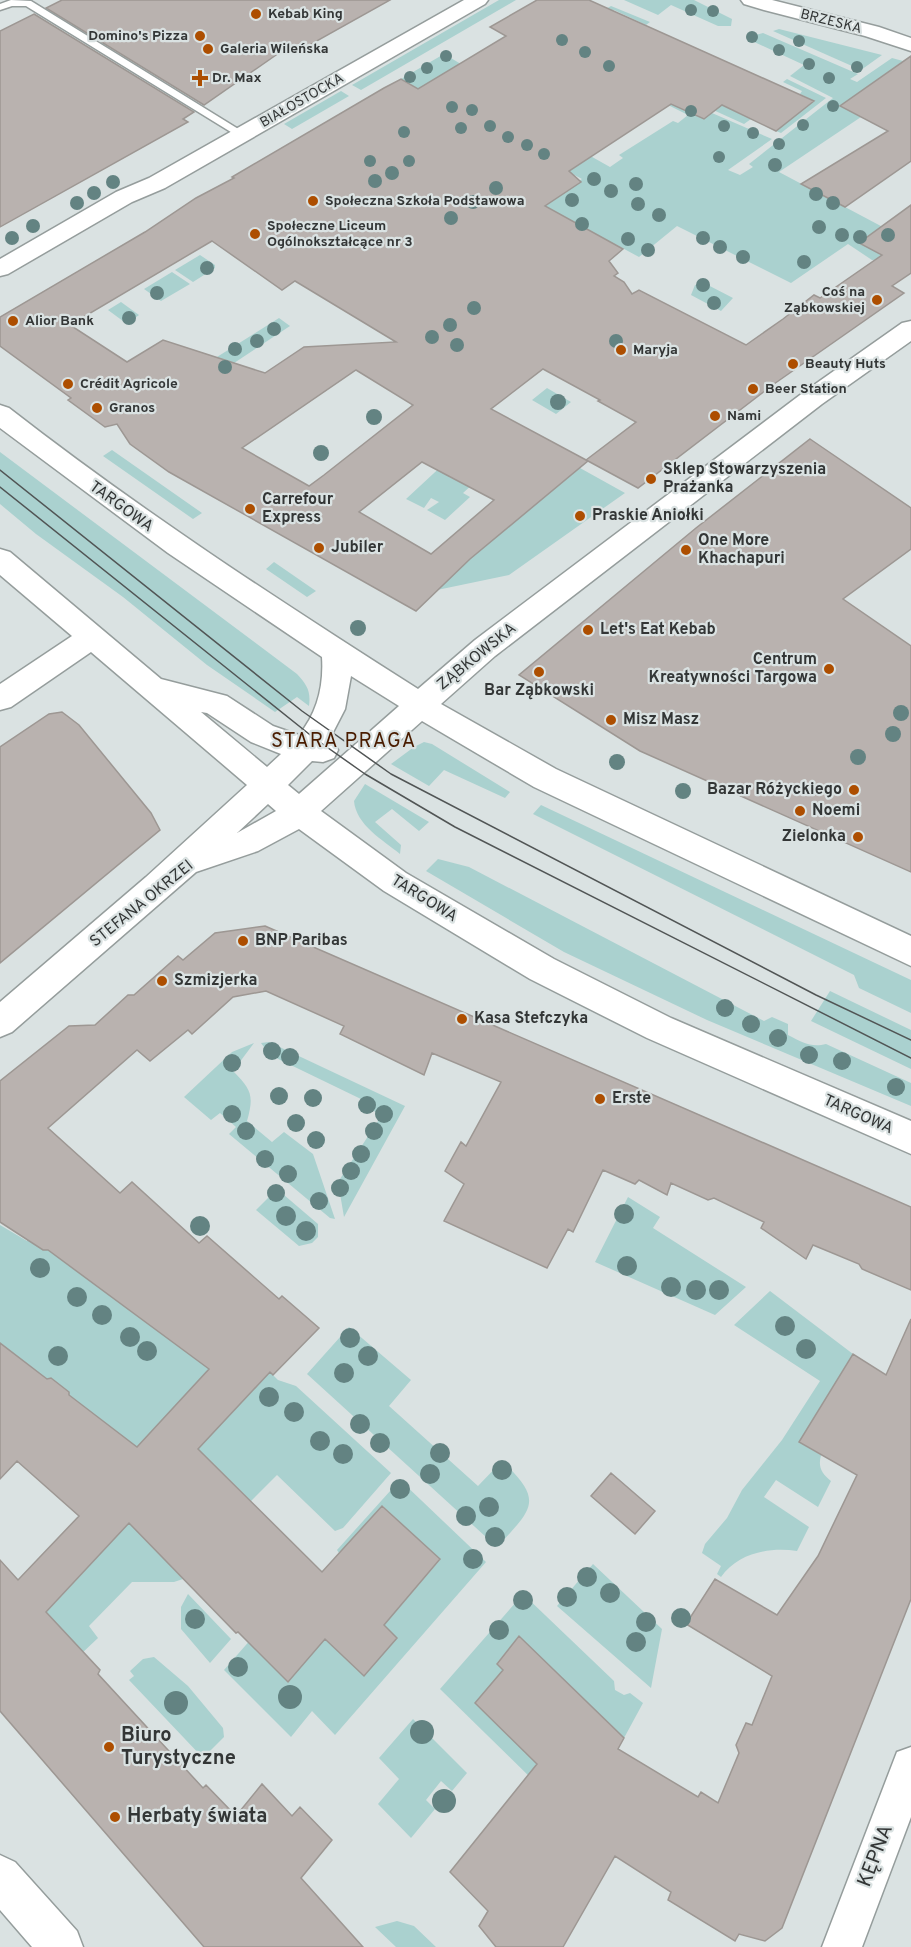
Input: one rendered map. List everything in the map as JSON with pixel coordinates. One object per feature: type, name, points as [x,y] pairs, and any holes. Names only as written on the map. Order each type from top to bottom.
[{"type":"main road","name":"ZĄBKOWSKA","points":[[299,812],[485,648],[813,398],[911,329]]},
{"type":"main road","name":"TARGOWA","points":[[0,414],[67,467],[176,547],[478,741],[545,778],[911,951]]},
{"type":"main road","name":"TARGOWA","points":[[0,559],[299,812],[395,882],[542,969],[659,1028],[911,1138]]},
{"type":"main road","points":[[0,699],[92,637]]},
{"type":"main road","points":[[190,860],[305,749],[322,726],[332,703],[337,678],[336,651]]},
{"type":"main road","points":[[146,683],[163,691],[216,704],[262,734],[280,742],[305,749],[370,748]]},
{"type":"main road","name":"STEFANA OKRZEI","points":[[0,1023],[190,860],[227,852],[250,842],[275,829],[299,812]]},
{"type":"main road","points":[[0,1877],[61,1947]]},
{"type":"street","name":"BIAŁOSTOCKA","points":[[0,268],[124,197],[156,183],[234,129],[442,0]]},
{"type":"street","name":"BIAŁOSTOCKA","points":[[234,129],[478,0]]},
{"type":"street","name":"BRZESKA","points":[[750,0],[911,45]]},
{"type":"street","name":"KĘPNA","points":[[842,1947],[911,1766]]},
{"type":"lane","points":[[0,7],[11,3],[28,3],[234,129]]},
{"type":"shaded area","points":[[499,0],[516,0],[361,90],[352,85]]},
{"type":"shaded area","points":[[624,0],[694,0],[732,19],[731,26],[718,26],[671,5],[658,15]]},
{"type":"shaded area","points":[[611,6],[650,22],[646,25],[614,10],[576,37],[751,119],[744,124],[555,38]]},
{"type":"shaded area","points":[[779,29],[882,55],[861,70],[773,31]]},
{"type":"shaded area","points":[[763,33],[858,74],[850,79],[857,82],[892,58],[903,61],[840,106],[861,117],[779,172],[911,242],[860,243],[870,249],[874,247],[887,259],[872,260],[848,244],[791,283],[677,226],[639,257],[615,244],[590,263],[605,239],[545,206],[582,179],[497,135],[401,79],[444,54],[471,70],[455,80],[610,167],[623,158],[619,155],[673,121],[678,123],[688,115],[664,103],[675,97],[772,139],[728,170],[740,175],[753,167],[749,164],[833,98],[790,76],[804,65],[752,41],[752,36]]},
{"type":"shaded area","points":[[787,79],[826,98],[781,133],[776,131],[814,101],[800,94],[802,91],[783,82]]},
{"type":"shaded area","points":[[341,91],[349,96],[292,129],[284,124]]},
{"type":"shaded area","points":[[200,255],[215,265],[215,268],[193,282],[175,270]]},
{"type":"shaded area","points":[[172,272],[190,284],[161,301],[144,289]]},
{"type":"shaded area","points":[[704,283],[733,298],[721,311],[691,295],[695,285]]},
{"type":"shaded area","points":[[121,302],[139,315],[127,324],[108,310]]},
{"type":"shaded area","points":[[279,318],[290,326],[222,371],[209,362]]},
{"type":"shaded area","points":[[547,388],[571,402],[556,414],[532,400]]},
{"type":"shaded area","points":[[112,450],[202,513],[193,519],[103,456]]},
{"type":"shaded area","points":[[0,452],[297,674],[308,688],[309,706],[297,697],[275,712],[207,665],[123,597],[36,534],[0,504]]},
{"type":"shaded area","points":[[447,461],[449,477],[462,483],[471,475],[474,483],[463,493],[470,497],[445,520],[427,510],[439,502],[431,498],[424,508],[406,499]]},
{"type":"shaded area","points":[[580,468],[625,493],[509,575],[437,590],[470,559]]},
{"type":"shaded area","points":[[274,562],[316,591],[307,597],[266,569]]},
{"type":"shaded area","points":[[424,742],[432,744],[510,792],[505,798],[444,770],[429,786],[391,764]]},
{"type":"shaded area","points":[[365,784],[429,822],[419,831],[392,809],[375,822],[401,845],[400,854],[365,825],[356,810],[354,801]]},
{"type":"shaded area","points":[[541,805],[911,980],[911,1013],[859,988],[854,975],[533,814]]},
{"type":"shaded area","points":[[438,859],[469,867],[764,1021],[772,1017],[788,1024],[788,1035],[798,1040],[811,1045],[826,1044],[911,1083],[911,1106],[707,1020],[564,952],[426,871]]},
{"type":"shaded area","points":[[830,991],[911,1030],[911,1069],[811,1021]]},
{"type":"shaded area","points":[[269,1042],[405,1106],[344,1217],[338,1182],[382,1115],[361,1105],[363,1100],[270,1055],[261,1043]]},
{"type":"shaded area","points":[[254,1043],[233,1071],[250,1094],[247,1121],[272,1142],[284,1132],[313,1154],[335,1219],[330,1218],[229,1134],[236,1127],[220,1113],[211,1120],[184,1097],[232,1052]]},
{"type":"shaded area","points":[[277,1189],[318,1224],[318,1237],[312,1243],[299,1246],[256,1210]]},
{"type":"shaded area","points":[[628,1197],[660,1217],[653,1228],[746,1287],[715,1315],[595,1262]]},
{"type":"shaded area","points":[[0,1225],[27,1241],[28,1239],[43,1250],[48,1250],[201,1363],[240,1339],[188,1396],[183,1397],[132,1455],[125,1438],[69,1395],[69,1392],[51,1378],[47,1379],[0,1343]]},
{"type":"shaded area","points":[[770,1291],[853,1354],[799,1442],[821,1455],[821,1470],[831,1481],[818,1507],[776,1480],[764,1497],[809,1527],[797,1551],[765,1551],[745,1557],[736,1562],[721,1577],[717,1574],[721,1566],[702,1553],[705,1544],[727,1518],[742,1490],[782,1440],[820,1381],[734,1325]]},
{"type":"shaded area","points":[[349,1327],[411,1380],[389,1406],[478,1486],[502,1461],[524,1486],[529,1496],[529,1505],[519,1523],[497,1547],[307,1374]]},
{"type":"shaded area","points":[[267,1369],[278,1380],[296,1386],[391,1473],[343,1528],[335,1531],[277,1475],[251,1501],[197,1448]]},
{"type":"shaded area","points":[[400,1480],[486,1562],[335,1735],[312,1711],[291,1737],[224,1670],[252,1638],[255,1649],[288,1681],[325,1639],[364,1676],[397,1638],[370,1612],[398,1609],[440,1560],[383,1506],[339,1553],[337,1550]]},
{"type":"shaded area","points":[[129,1523],[183,1579],[174,1582],[132,1582],[89,1626],[98,1638],[80,1655],[44,1615]]},
{"type":"shaded area","points":[[593,1564],[662,1629],[651,1688],[557,1606]]},
{"type":"shaded area","points":[[188,1594],[231,1639],[210,1663],[181,1629],[181,1607]]},
{"type":"shaded area","points":[[523,1594],[614,1681],[615,1690],[624,1695],[630,1693],[643,1703],[624,1738],[518,1637],[497,1663],[503,1670],[476,1703],[545,1772],[536,1783],[440,1689]]},
{"type":"shaded area","points":[[154,1657],[188,1686],[223,1728],[224,1737],[203,1758],[129,1680],[134,1676],[130,1671],[143,1659]]},
{"type":"shaded area","points":[[413,1719],[467,1773],[452,1791],[441,1781],[426,1800],[435,1809],[411,1838],[378,1804],[399,1779],[379,1758]]},
{"type":"shaded area","points":[[397,1921],[414,1926],[436,1947],[396,1947],[375,1927]]},
{"type":"building","name":"Galeria Wileńska","points":[[62,0],[390,0],[299,51],[289,46],[204,105],[46,8]]},
{"type":"building","points":[[537,0],[589,0],[814,101],[776,131],[722,105],[704,119],[671,104],[569,171],[581,182],[545,206],[623,249],[609,261],[618,273],[614,276],[624,282],[632,294],[639,290],[746,345],[814,295],[820,298],[882,255],[859,243],[911,205],[911,273],[892,286],[904,293],[774,384],[638,488],[588,461],[470,559],[416,611],[169,472],[130,444],[117,424],[105,427],[68,400],[71,398],[0,346],[0,317],[145,232],[196,198],[234,178],[232,177],[384,88],[401,79],[418,89],[506,36],[490,27]],"holes":[[[212,241],[282,290],[295,281],[396,342],[304,347],[265,373],[163,340],[127,362],[70,325]],[[543,369],[636,422],[586,460],[491,409]],[[356,370],[413,405],[309,486],[242,448]],[[422,462],[494,500],[431,554],[359,512]]]},
{"type":"building","points":[[34,14],[194,112],[183,119],[188,122],[0,227],[0,31]]},
{"type":"building","points":[[911,56],[911,161],[845,207],[801,184],[888,131],[840,106]]},
{"type":"building","points":[[810,439],[911,508],[911,549],[843,599],[911,646],[911,872],[640,751],[519,675],[696,528]]},
{"type":"building","points":[[62,712],[79,725],[151,813],[160,830],[0,963],[0,747],[49,714]]},
{"type":"building","points":[[265,926],[911,1207],[911,1290],[862,1269],[859,1264],[813,1245],[806,1259],[761,1228],[764,1222],[714,1198],[708,1200],[671,1183],[667,1195],[639,1180],[635,1184],[603,1170],[573,1232],[568,1229],[547,1268],[444,1221],[464,1184],[445,1171],[461,1142],[466,1146],[501,1082],[432,1053],[424,1075],[340,1034],[344,1026],[266,991],[233,997],[192,1034],[188,1030],[150,1061],[137,1050],[48,1128],[120,1193],[132,1182],[199,1243],[207,1236],[279,1299],[282,1296],[319,1328],[273,1375],[270,1372],[198,1449],[322,1572],[382,1506],[440,1559],[384,1625],[397,1638],[364,1676],[325,1639],[288,1682],[238,1632],[236,1633],[129,1523],[46,1612],[100,1670],[98,1674],[203,1788],[206,1785],[236,1816],[262,1784],[292,1816],[300,1807],[332,1840],[301,1878],[363,1947],[204,1947],[0,1711],[0,1560],[18,1580],[79,1516],[17,1461],[0,1479],[0,1343],[47,1379],[51,1378],[69,1392],[69,1395],[137,1447],[209,1369],[48,1250],[43,1250],[0,1222],[0,1081],[69,1026],[95,1025],[128,995],[134,995],[178,956],[183,960],[215,933]]},
{"type":"building","points":[[911,1319],[911,1599],[782,1928],[765,1941],[739,1934],[735,1941],[668,1900],[671,1892],[615,1856],[563,1947],[496,1947],[479,1926],[488,1911],[450,1872],[537,1764],[475,1703],[503,1670],[497,1664],[519,1636],[624,1738],[618,1749],[698,1797],[701,1792],[718,1803],[739,1753],[736,1745],[746,1723],[752,1725],[772,1676],[686,1624],[715,1579],[777,1615],[818,1556],[857,1475],[799,1442],[853,1354],[886,1375]]},
{"type":"building","points":[[611,1473],[655,1511],[635,1534],[591,1496]]},
{"type":"tram line","points":[[0,470],[302,711],[391,774],[816,995],[911,1040]]},
{"type":"tram line","points":[[0,487],[314,738],[365,774],[455,827],[911,1058]]},
{"type":"place","name":"Kebab King","points":[[256,14]]},
{"type":"place","name":"Domino's Pizza","points":[[200,36]]},
{"type":"place","name":"Galeria Wileńska","points":[[208,49]]},
{"type":"place","name":"Dr. Max","points":[[200,78]]},
{"type":"place","name":"Społeczna Szkoła Podstawowa","points":[[313,201]]},
{"type":"place","name":"Społeczne Liceum Ogólnokształcące nr 3","points":[[255,234]]},
{"type":"place","name":"Coś na Ząbkowskiej","points":[[877,300]]},
{"type":"place","name":"Alior Bank","points":[[13,321]]},
{"type":"place","name":"Maryja","points":[[621,350]]},
{"type":"place","name":"Beauty Huts","points":[[793,364]]},
{"type":"place","name":"Crédit Agricole","points":[[68,384]]},
{"type":"place","name":"Beer Station","points":[[753,389]]},
{"type":"place","name":"Granos","points":[[97,408]]},
{"type":"place","name":"Nami","points":[[715,416]]},
{"type":"place","name":"Sklep Stowarzyszenia Prażanka","points":[[651,479]]},
{"type":"place","name":"Carrefour Express","points":[[250,509]]},
{"type":"place","name":"Praskie Aniołki","points":[[580,516]]},
{"type":"place","name":"Jubiler","points":[[319,548]]},
{"type":"place","name":"One More Khachapuri","points":[[686,550]]},
{"type":"place","name":"Let's Eat Kebab","points":[[588,630]]},
{"type":"place","name":"Centrum Kreatywności Targowa","points":[[829,669]]},
{"type":"place","name":"Bar Ząbkowski","points":[[539,672]]},
{"type":"place","name":"Misz Masz","points":[[611,720]]},
{"type":"place","name":"Bazar Różyckiego","points":[[854,790]]},
{"type":"place","name":"Noemi","points":[[800,811]]},
{"type":"place","name":"Zielonka","points":[[858,837]]},
{"type":"place","name":"BNP Paribas","points":[[243,941]]},
{"type":"place","name":"Szmizjerka","points":[[162,981]]},
{"type":"place","name":"Kasa Stefczyka","points":[[462,1019]]},
{"type":"place","name":"Erste","points":[[600,1099]]},
{"type":"place","name":"Biuro Turystyczne","points":[[109,1747]]},
{"type":"place","name":"Herbaty świata","points":[[115,1817]]},
{"type":"district","name":"STARA PRAGA","points":[[344,742]]}]
